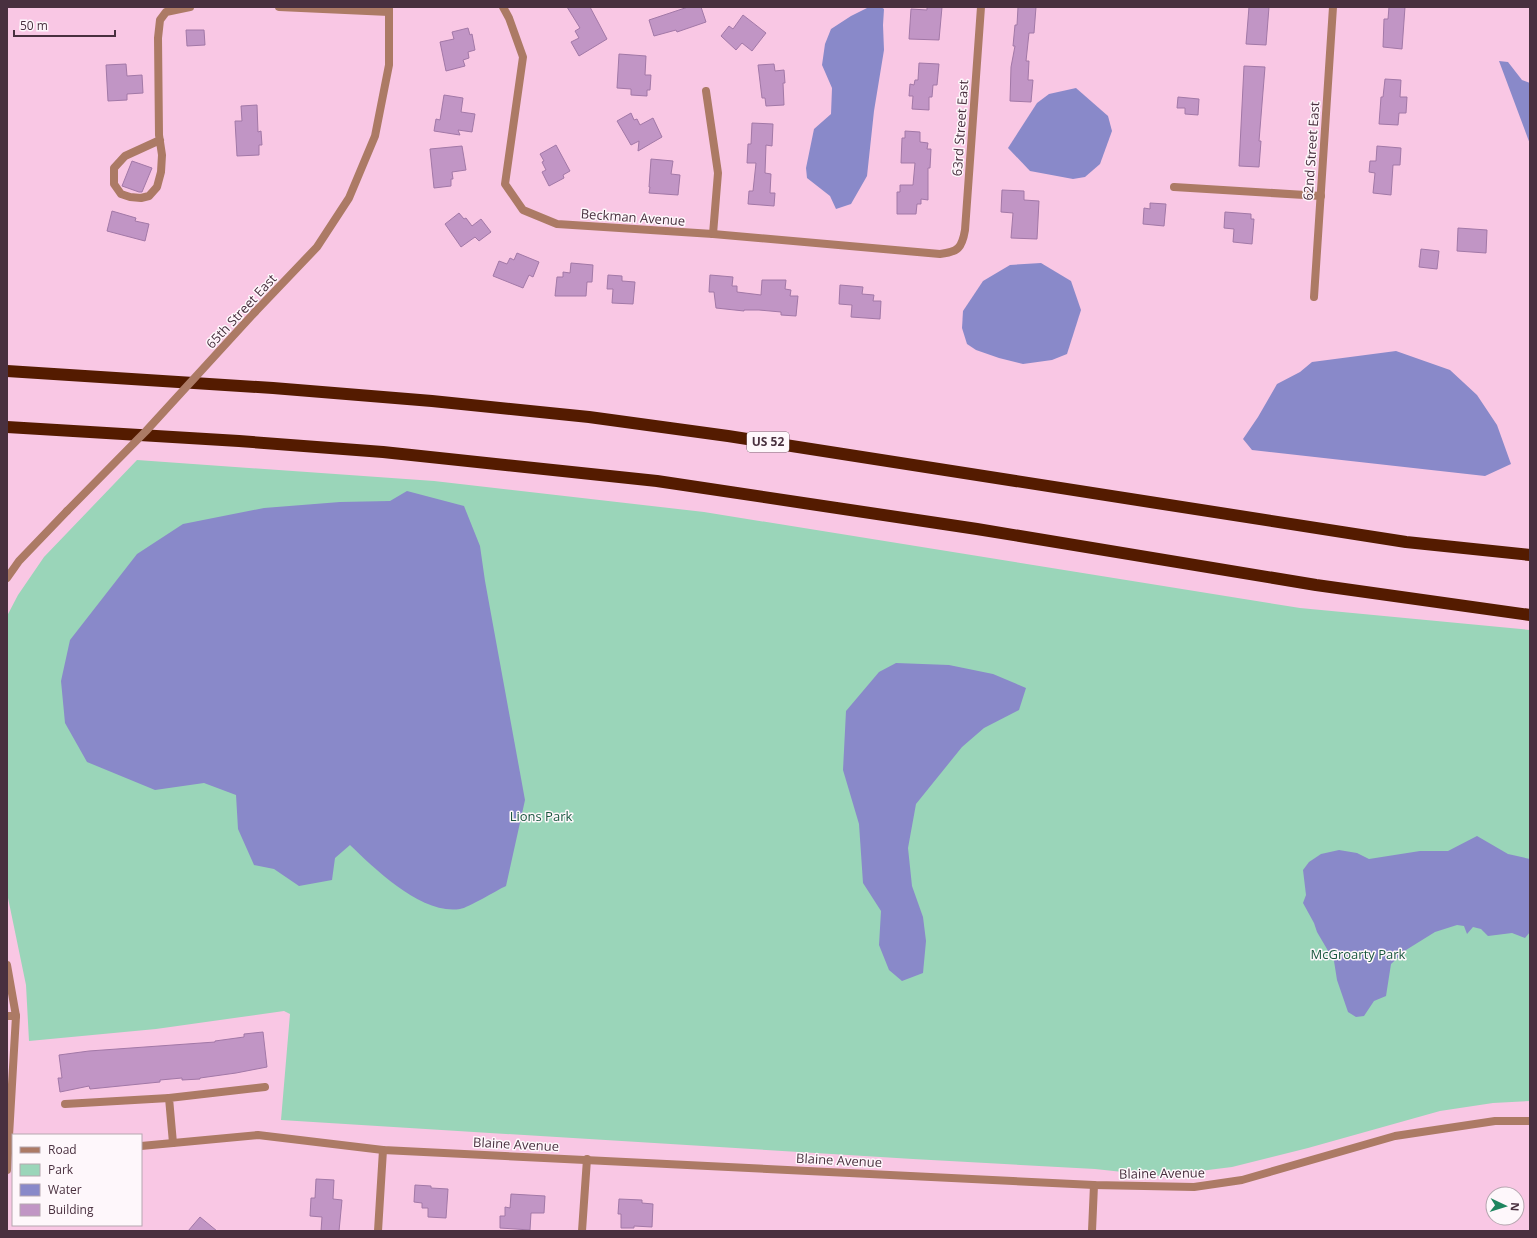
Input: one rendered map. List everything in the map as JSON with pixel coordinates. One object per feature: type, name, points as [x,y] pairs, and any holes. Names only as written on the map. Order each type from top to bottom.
[{"type":"highway","name":"US 52","points":[[7,371],[274,388],[432,401],[589,417],[728,436],[1398,541],[1527,554]]},
{"type":"highway","points":[[7,427],[383,452],[657,481],[977,529],[1316,585],[1530,615]]},
{"type":"street","points":[[160,140],[125,156],[114,168],[114,184],[121,194],[130,198],[141,198],[149,196],[157,187],[161,172],[162,155],[160,140],[158,38],[160,20],[166,12],[190,7]]},
{"type":"street","points":[[279,7],[389,10]]},
{"type":"street","name":"Beckman Avenue","points":[[502,7],[510,18],[523,57],[505,184],[523,210],[557,224],[713,234],[940,254],[957,250]]},
{"type":"street","name":"63rd Street East","points":[[957,250],[963,242],[965,230],[981,7]]},
{"type":"street","name":"62nd Street East","points":[[1314,297],[1333,7]]},
{"type":"street","name":"65th Street East","points":[[7,578],[18,561],[146,431],[317,247],[349,198],[375,136],[389,65],[389,10]]},
{"type":"street","points":[[706,91],[718,173],[713,234]]},
{"type":"street","points":[[1174,187],[1321,196]]},
{"type":"street","points":[[7,965],[16,1016],[7,1170]]},
{"type":"street","points":[[7,1016],[16,1016]]},
{"type":"street","points":[[65,1104],[169,1098],[266,1087]]},
{"type":"street","points":[[169,1098],[173,1143]]},
{"type":"street","name":"Blaine Avenue","points":[[142,1146],[258,1135],[383,1150],[1094,1185],[1194,1187],[1242,1180],[1395,1136],[1495,1122],[1530,1121]]},
{"type":"street","points":[[378,1231],[383,1150]]},
{"type":"street","points":[[582,1231],[587,1159]]},
{"type":"street","points":[[1092,1231],[1094,1185]]},
{"type":"green space","name":"Lions Park","points":[[137,460],[434,481],[704,512],[1300,608],[1530,630],[1530,1101],[1493,1103],[1440,1111],[1308,1148],[1232,1167],[1160,1176],[1095,1169],[281,1120],[290,1014],[284,1011],[156,1029],[29,1041],[26,985],[7,893],[7,616],[18,595],[44,557]]},
{"type":"water","points":[[869,7],[881,7],[884,9],[884,50],[874,111],[867,176],[851,204],[836,209],[830,196],[807,178],[806,168],[814,129],[831,114],[832,88],[822,65],[825,44],[831,29],[851,16]]},
{"type":"water","points":[[1499,61],[1508,62],[1522,80],[1530,83],[1530,144]]},
{"type":"water","points":[[1076,88],[1108,116],[1112,131],[1100,164],[1085,177],[1073,179],[1030,171],[1008,148],[1037,103],[1049,94]]},
{"type":"water","points":[[1041,263],[1071,281],[1081,310],[1067,354],[1052,360],[1023,364],[976,350],[967,344],[962,328],[963,311],[983,281],[1010,265]]},
{"type":"water","points":[[1396,351],[1450,370],[1477,395],[1497,425],[1511,464],[1485,476],[1252,450],[1243,439],[1277,384],[1300,372],[1312,362]]},
{"type":"water","points":[[407,491],[464,506],[480,546],[525,800],[506,886],[469,906],[460,909],[445,909],[430,905],[415,898],[386,878],[350,845],[335,858],[332,880],[299,886],[274,869],[254,865],[238,829],[236,795],[204,783],[155,790],[87,762],[65,723],[61,681],[70,640],[137,554],[183,524],[264,508],[340,502],[390,501]]},
{"type":"water","points":[[896,663],[949,665],[993,674],[1026,688],[1019,710],[984,728],[962,747],[916,804],[908,848],[912,886],[923,917],[926,941],[923,973],[902,981],[889,970],[879,945],[881,911],[863,883],[859,824],[843,770],[846,711],[879,672]]},
{"type":"water","points":[[1477,836],[1508,854],[1530,859],[1530,932],[1525,938],[1512,933],[1488,936],[1481,929],[1473,927],[1467,934],[1464,926],[1457,925],[1435,932],[1406,950],[1391,964],[1386,996],[1374,1001],[1364,1016],[1356,1017],[1348,1012],[1337,980],[1334,961],[1317,932],[1314,923],[1303,903],[1306,895],[1303,870],[1309,862],[1321,854],[1339,850],[1357,853],[1369,859],[1420,851],[1448,851]]},
{"type":"building","points":[[567,7],[590,7],[607,39],[579,56],[571,42],[579,38],[575,31],[580,28]]},
{"type":"building","points":[[688,7],[701,7],[706,22],[677,32],[676,30],[654,36],[649,20]]},
{"type":"building","points":[[927,7],[942,7],[939,40],[909,39],[911,9],[927,10]]},
{"type":"building","points":[[1018,7],[1036,7],[1034,33],[1029,33],[1026,61],[1029,61],[1028,80],[1033,80],[1031,102],[1010,101],[1011,67],[1015,46],[1013,46],[1015,25],[1017,25]]},
{"type":"building","points":[[1249,7],[1269,7],[1266,45],[1246,44]]},
{"type":"building","points":[[1389,7],[1405,7],[1402,49],[1383,47],[1384,19],[1388,19]]},
{"type":"building","points":[[743,15],[766,33],[752,51],[742,43],[736,50],[721,36],[729,26],[733,29]]},
{"type":"building","points":[[468,28],[470,35],[472,34],[475,50],[468,52],[469,58],[463,60],[465,66],[446,71],[440,42],[454,39],[452,32]]},
{"type":"building","points":[[186,30],[204,30],[205,45],[187,46]]},
{"type":"building","points":[[619,54],[646,56],[645,75],[651,75],[650,90],[647,90],[647,96],[631,95],[631,89],[617,88]]},
{"type":"building","points":[[919,63],[939,64],[937,85],[933,85],[932,97],[929,97],[929,110],[912,109],[913,96],[909,96],[910,84],[914,85],[915,80],[918,80]]},
{"type":"building","points":[[126,64],[127,76],[142,75],[143,93],[127,94],[127,100],[108,101],[106,65]]},
{"type":"building","points":[[774,64],[775,71],[784,70],[784,105],[766,106],[765,98],[762,98],[758,65]]},
{"type":"building","points":[[1244,66],[1265,67],[1259,141],[1261,141],[1259,167],[1239,166]]},
{"type":"building","points":[[1385,79],[1401,80],[1400,97],[1407,97],[1406,113],[1399,113],[1398,125],[1379,124],[1381,97],[1383,97]]},
{"type":"building","points":[[444,95],[463,98],[461,112],[475,114],[472,132],[458,130],[460,135],[434,131],[436,119],[440,120]]},
{"type":"building","points":[[1178,97],[1199,99],[1198,115],[1185,114],[1185,108],[1177,108]]},
{"type":"building","points":[[257,105],[258,132],[261,131],[262,145],[259,145],[259,155],[237,156],[235,121],[242,121],[241,106]]},
{"type":"building","points":[[631,113],[634,120],[637,119],[640,125],[653,118],[662,137],[638,151],[639,141],[631,145],[617,121]]},
{"type":"building","points":[[752,123],[773,124],[772,146],[766,145],[765,173],[771,174],[770,193],[775,193],[774,206],[748,204],[749,191],[753,191],[756,163],[747,163],[748,144],[751,144]]},
{"type":"building","points":[[905,131],[920,132],[920,142],[928,143],[927,149],[931,149],[930,168],[928,168],[928,200],[921,199],[921,204],[917,204],[916,214],[897,214],[897,192],[900,192],[900,185],[913,185],[915,163],[901,163],[902,138],[905,138]]},
{"type":"building","points":[[556,145],[570,171],[563,175],[564,178],[549,186],[542,172],[546,170],[542,162],[544,161],[540,154]]},
{"type":"building","points":[[462,146],[466,170],[452,172],[453,179],[451,179],[451,186],[434,188],[430,149]]},
{"type":"building","points":[[1377,146],[1401,148],[1400,165],[1393,165],[1391,195],[1373,193],[1375,173],[1369,172],[1370,161],[1376,161]]},
{"type":"building","points":[[651,159],[673,161],[671,174],[680,175],[678,195],[649,193]]},
{"type":"building","points":[[132,161],[152,168],[142,192],[122,186]]},
{"type":"building","points":[[1002,190],[1024,191],[1024,200],[1039,201],[1037,239],[1011,238],[1013,213],[1001,212]]},
{"type":"building","points":[[1150,203],[1166,204],[1164,226],[1143,224],[1144,208],[1150,209]]},
{"type":"building","points":[[112,211],[136,218],[135,221],[149,224],[145,241],[107,231]]},
{"type":"building","points":[[1225,212],[1251,214],[1251,219],[1254,219],[1252,244],[1233,242],[1234,229],[1224,228]]},
{"type":"building","points":[[459,213],[464,219],[466,218],[472,226],[481,219],[491,232],[479,241],[475,237],[461,247],[445,224]]},
{"type":"building","points":[[1458,228],[1487,230],[1486,253],[1457,251]]},
{"type":"building","points":[[1421,249],[1439,251],[1437,269],[1419,267]]},
{"type":"building","points":[[517,253],[539,262],[533,277],[529,275],[523,288],[493,276],[499,261],[507,264],[510,258],[514,260]]},
{"type":"building","points":[[571,263],[593,265],[592,282],[587,282],[586,296],[555,296],[557,277],[563,277],[563,272],[570,273]]},
{"type":"building","points":[[608,275],[622,276],[622,281],[635,282],[633,304],[612,303],[613,289],[607,289]]},
{"type":"building","points":[[710,275],[733,277],[732,286],[737,286],[737,292],[761,295],[762,280],[786,280],[785,289],[791,290],[790,296],[798,296],[796,316],[781,315],[781,312],[759,310],[744,311],[716,308],[714,292],[709,292]]},
{"type":"building","points":[[840,285],[863,287],[862,294],[874,295],[873,301],[881,301],[880,319],[851,317],[852,305],[839,304]]},
{"type":"building","points":[[263,1032],[267,1067],[200,1079],[182,1080],[182,1078],[160,1080],[160,1082],[90,1089],[89,1086],[60,1092],[58,1078],[62,1078],[59,1055],[89,1051],[215,1042],[244,1037],[244,1034]]},
{"type":"building","points":[[316,1179],[334,1180],[333,1199],[342,1200],[339,1231],[321,1231],[322,1217],[310,1216],[311,1198],[315,1198]]},
{"type":"building","points":[[415,1185],[448,1189],[446,1218],[428,1217],[428,1208],[422,1208],[422,1203],[414,1202]]},
{"type":"building","points":[[511,1194],[545,1196],[544,1213],[531,1213],[530,1230],[500,1228],[500,1216],[505,1216],[505,1207],[510,1208]]},
{"type":"building","points":[[619,1199],[642,1200],[642,1203],[653,1204],[652,1227],[634,1226],[634,1228],[621,1228],[621,1214],[618,1214]]},
{"type":"building","points":[[200,1217],[217,1231],[188,1231]]},
{"type":"park label","name":"McGroarty Park","points":[[1358,954]]}]
